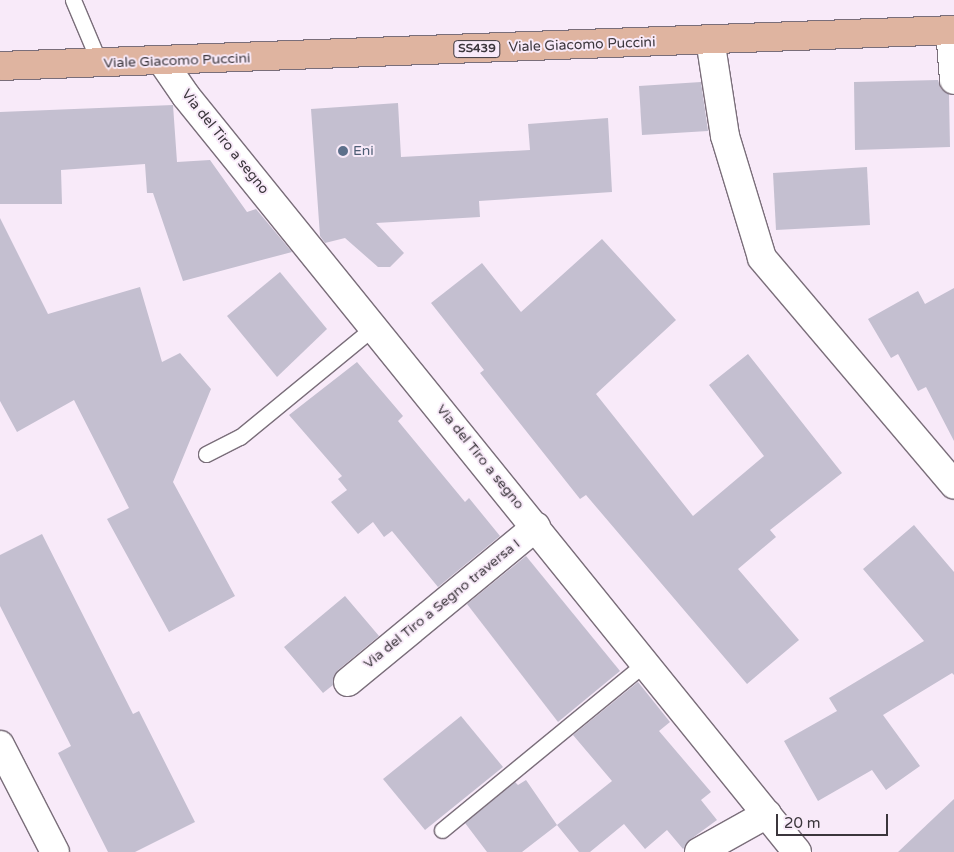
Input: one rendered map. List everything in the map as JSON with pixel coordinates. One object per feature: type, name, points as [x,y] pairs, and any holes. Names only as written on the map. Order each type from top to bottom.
[{"type":"main road","name":"Viale Giacomo Puccini","points":[[0,66],[100,64],[952,30]]},
{"type":"street","points":[[952,30],[954,80]]},
{"type":"street","points":[[710,39],[725,136],[762,258],[954,484]]},
{"type":"street","name":"Via del Tiro a segno","points":[[162,61],[186,96],[536,526],[797,852]]},
{"type":"street","name":"Via del Tiro a Segno traversa I","points":[[348,682],[536,526]]},
{"type":"street","points":[[0,745],[55,852]]},
{"type":"street","points":[[699,852],[767,814]]},
{"type":"lane","points":[[73,0],[100,64]]},
{"type":"lane","points":[[206,454],[240,437],[374,326]]},
{"type":"lane","points":[[442,830],[645,662]]},
{"type":"building","points":[[938,80],[941,89],[949,94],[950,147],[855,150],[854,82]]},
{"type":"building","points":[[701,82],[708,131],[642,135],[639,86]]},
{"type":"building","points":[[398,103],[401,157],[530,150],[528,124],[608,118],[612,192],[479,201],[480,217],[376,223],[404,253],[390,267],[378,267],[345,238],[325,243],[320,236],[311,109]]},
{"type":"building","points":[[173,105],[177,162],[210,160],[247,212],[256,209],[292,252],[183,281],[153,193],[147,193],[145,164],[61,170],[62,204],[0,204],[0,112]]},
{"type":"building","points":[[867,167],[870,225],[776,230],[773,173]]},
{"type":"building","points":[[0,218],[48,314],[140,287],[162,362],[180,353],[211,389],[173,482],[235,596],[169,632],[107,519],[129,508],[74,400],[17,432],[0,401]]},
{"type":"building","points":[[602,239],[676,320],[596,394],[693,516],[764,456],[709,385],[748,354],[842,473],[770,530],[776,537],[738,569],[799,640],[747,684],[586,495],[580,499],[480,373],[484,370],[431,303],[482,263],[521,312]]},
{"type":"building","points":[[280,272],[327,329],[277,377],[227,316]]},
{"type":"building","points":[[954,288],[954,441],[926,387],[918,391],[898,354],[891,358],[868,319],[918,291],[925,304]]},
{"type":"building","points":[[357,362],[403,416],[398,421],[465,502],[469,498],[500,536],[438,587],[392,531],[384,537],[373,522],[358,534],[331,502],[347,490],[338,479],[342,476],[289,415]]},
{"type":"building","points":[[914,525],[954,572],[954,675],[952,673],[883,715],[920,766],[886,790],[872,770],[818,801],[784,741],[837,711],[829,698],[924,641],[863,569]]},
{"type":"building","points":[[42,534],[133,714],[139,711],[195,822],[135,852],[108,852],[58,753],[71,746],[0,606],[0,555]]},
{"type":"building","points":[[526,556],[620,671],[558,722],[467,604]]},
{"type":"building","points":[[345,596],[379,636],[338,670],[333,685],[323,693],[284,647]]},
{"type":"building","points":[[638,682],[670,722],[659,731],[711,792],[701,800],[717,820],[691,839],[683,849],[667,830],[645,849],[624,824],[590,852],[579,852],[557,825],[612,781],[573,735]]},
{"type":"building","points":[[461,716],[503,767],[425,830],[383,779]]},
{"type":"building","points":[[526,780],[557,825],[522,852],[487,852],[465,823],[515,782],[518,785]]},
{"type":"building","points":[[954,799],[954,852],[898,852]]},
{"type":"place","name":"Eni","points":[[343,151]]}]
